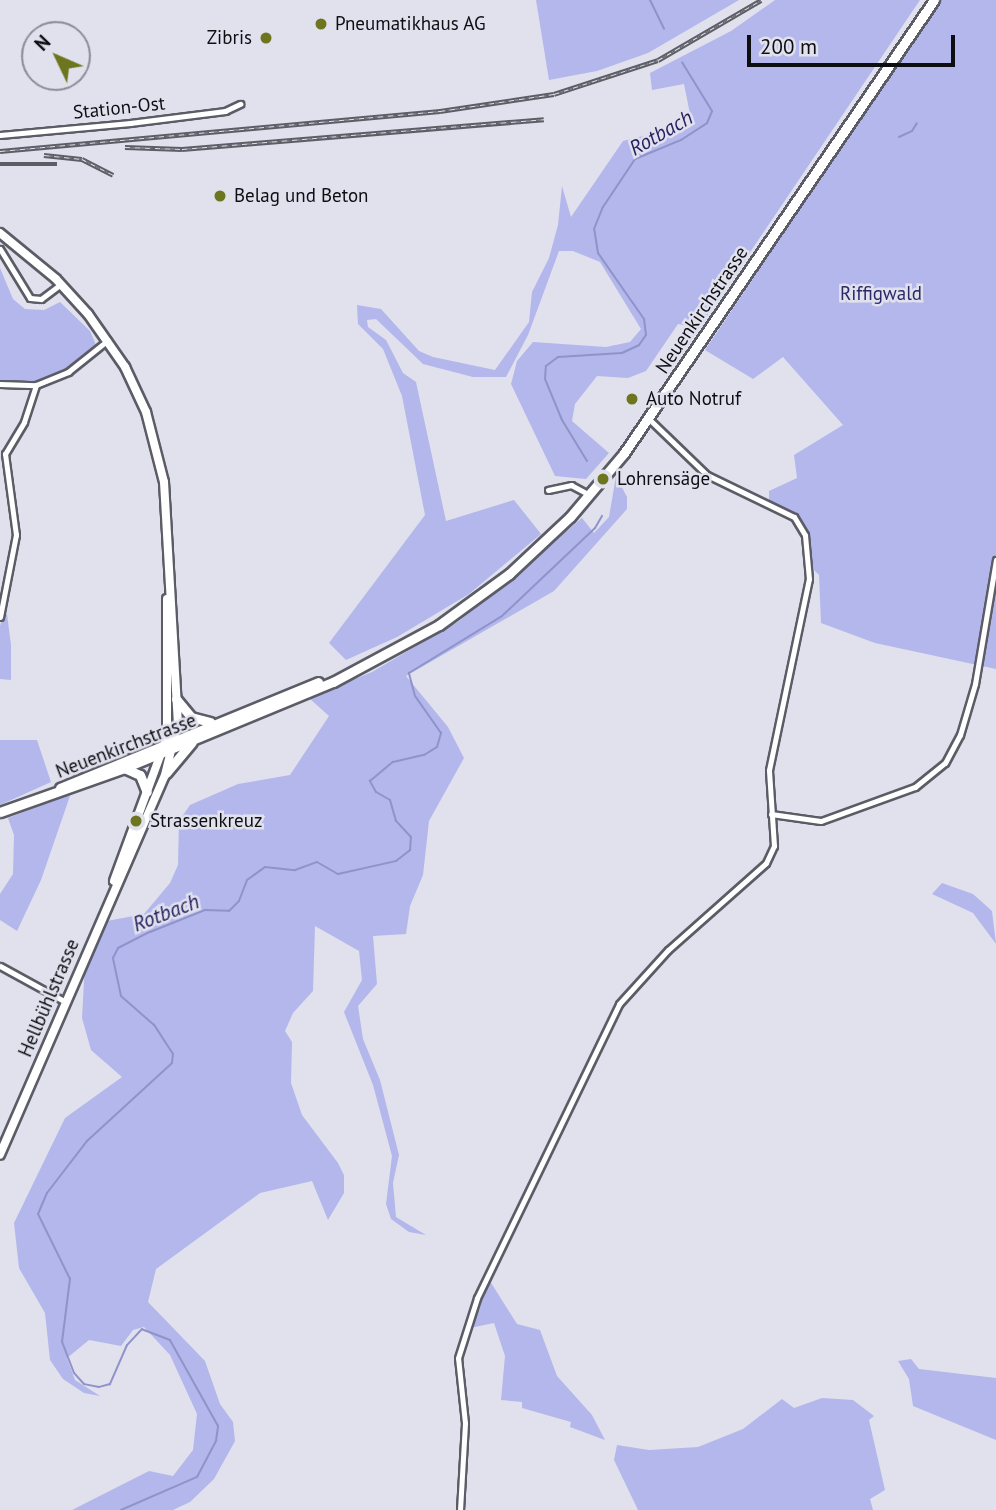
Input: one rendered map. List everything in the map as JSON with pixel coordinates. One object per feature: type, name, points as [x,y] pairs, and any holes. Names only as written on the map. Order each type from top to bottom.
[{"type":"main road","name":"Neuenkirchstrasse","points":[[54,792],[170,745],[195,740],[404,646],[474,601],[536,550],[590,495],[649,419],[934,0]]},
{"type":"main road","points":[[0,233],[61,284],[108,340],[139,394],[156,444],[165,496],[177,737]]},
{"type":"main road","name":"Hellbühlstrasse","points":[[0,1155],[64,1001],[166,773],[170,745],[168,590]]},
{"type":"main road","name":"Neuenkirchstrasse","points":[[54,792],[163,752],[177,737],[353,670]]},
{"type":"main road","points":[[176,699],[191,717],[216,722]]},
{"type":"main road","points":[[166,773],[195,740]]},
{"type":"main road","name":"Hellbühlstrasse","points":[[112,893],[163,752]]},
{"type":"main road","points":[[124,768],[141,775],[147,792]]},
{"type":"main road","points":[[0,812],[54,792]]},
{"type":"street","name":"Station-Ost","points":[[0,135],[225,111],[240,104]]},
{"type":"street","points":[[0,249],[30,298],[41,299],[61,284]]},
{"type":"street","points":[[0,384],[36,385],[76,368],[108,340]]},
{"type":"street","points":[[0,617],[16,535],[5,454],[24,422],[36,385]]},
{"type":"street","points":[[460,1510],[465,1423],[458,1358],[473,1307],[619,1004],[687,932],[766,863],[775,846],[769,770],[809,579],[805,535],[794,517],[707,475],[649,419]]},
{"type":"street","points":[[548,490],[571,485],[590,495]]},
{"type":"street","points":[[771,814],[821,821],[915,787],[945,763],[960,735],[975,684],[996,560]]},
{"type":"street","points":[[0,966],[64,1001]]},
{"type":"green space","points":[[536,0],[739,0],[648,53],[597,71],[549,80]]},
{"type":"green space","points":[[775,0],[920,0],[699,328],[678,324],[646,371],[628,378],[597,376],[575,404],[572,421],[609,453],[586,479],[555,476],[511,384],[517,361],[533,342],[606,347],[630,342],[641,329],[600,262],[573,251],[559,251],[528,335],[506,377],[473,377],[423,364],[376,319],[367,320],[368,327],[386,340],[403,373],[416,382],[446,521],[514,500],[541,534],[469,594],[397,637],[346,660],[329,643],[425,515],[402,396],[383,349],[358,324],[357,305],[381,309],[419,351],[433,357],[495,370],[529,322],[532,292],[549,258],[558,225],[562,186],[571,217],[623,141],[692,124],[684,84],[652,90],[650,73],[731,31]]},
{"type":"green space","name":"Riffigwald","points":[[940,0],[996,0],[996,669],[875,643],[821,623],[819,575],[811,567],[803,523],[797,515],[769,503],[769,491],[797,478],[794,455],[843,425],[783,357],[753,379],[705,350]]},
{"type":"green space","points":[[0,268],[13,299],[25,309],[44,310],[60,302],[90,331],[96,345],[73,368],[34,382],[0,380]]},
{"type":"green space","points":[[616,476],[627,497],[627,509],[554,591],[406,676],[448,727],[464,758],[429,821],[423,875],[410,906],[406,934],[373,936],[377,984],[358,1006],[363,1039],[380,1080],[399,1155],[393,1183],[396,1217],[426,1235],[409,1232],[391,1219],[386,1204],[392,1156],[373,1085],[344,1012],[362,980],[359,951],[315,926],[313,991],[293,1013],[285,1031],[292,1042],[291,1083],[302,1115],[338,1163],[344,1175],[344,1193],[328,1220],[312,1181],[260,1193],[156,1269],[148,1302],[205,1361],[220,1404],[233,1422],[235,1441],[214,1479],[190,1502],[173,1510],[72,1510],[149,1471],[173,1476],[193,1450],[197,1414],[170,1355],[144,1327],[133,1330],[121,1346],[89,1340],[67,1358],[75,1380],[100,1396],[84,1393],[63,1379],[50,1360],[45,1313],[19,1268],[14,1223],[65,1118],[122,1077],[91,1050],[82,1018],[85,963],[107,921],[144,914],[170,883],[178,865],[179,821],[190,805],[238,784],[290,775],[329,716],[309,698],[372,672],[459,621],[582,518],[594,533],[609,517]]},
{"type":"green space","points":[[7,614],[11,645],[11,680],[0,679],[0,626],[3,615]]},
{"type":"green space","points":[[0,740],[37,740],[51,782],[0,805]]},
{"type":"green space","points":[[71,793],[41,880],[17,931],[0,920],[0,894],[13,874],[14,835],[8,818]]},
{"type":"green space","points":[[942,883],[973,894],[992,911],[996,944],[973,913],[932,894]]},
{"type":"green space","points":[[488,1278],[517,1324],[540,1330],[557,1376],[592,1415],[605,1440],[570,1427],[571,1422],[522,1408],[522,1402],[501,1400],[505,1356],[494,1323],[465,1329]]},
{"type":"green space","points":[[911,1359],[919,1369],[996,1378],[996,1440],[913,1406],[909,1379],[898,1361]]},
{"type":"green space","points":[[822,1398],[853,1400],[874,1416],[869,1420],[885,1490],[870,1499],[873,1510],[638,1510],[614,1460],[617,1445],[649,1450],[698,1447],[743,1429],[782,1399],[794,1408]]},
{"type":"waterway","name":"Rotbach","points":[[650,0],[664,29]]},
{"type":"waterway","name":"Rotbach","points":[[587,461],[562,420],[545,379],[546,366],[558,357],[622,353],[639,345],[646,335],[644,319],[598,253],[594,229],[603,207],[635,159],[681,140],[707,123],[712,111],[682,62]]},
{"type":"waterway","points":[[899,137],[912,131],[917,123]]},
{"type":"waterway","name":"Rotbach","points":[[121,1510],[197,1477],[216,1441],[218,1426],[170,1340],[142,1329],[127,1345],[110,1384],[99,1387],[84,1384],[74,1373],[62,1342],[70,1279],[38,1214],[47,1193],[87,1141],[172,1063],[173,1054],[154,1025],[121,996],[113,958],[118,948],[150,932],[205,910],[229,911],[239,901],[247,880],[265,867],[295,870],[317,862],[338,874],[396,861],[410,850],[411,837],[396,821],[390,800],[376,792],[370,781],[393,762],[424,755],[437,747],[441,733],[415,696],[409,673],[502,616],[595,528],[602,516]]},
{"type":"railway","points":[[0,151],[440,111],[554,94],[658,60],[761,0]]},
{"type":"railway","points":[[125,147],[182,149],[544,119]]},
{"type":"railway","points":[[44,155],[82,159],[113,175]]},
{"type":"railway","points":[[0,164],[57,164]]},
{"type":"place","name":"Pneumatikhaus AG","points":[[321,24]]},
{"type":"place","name":"Zibris","points":[[266,38]]},
{"type":"place","name":"Belag und Beton","points":[[220,196]]},
{"type":"place","name":"Auto Notruf","points":[[632,399]]},
{"type":"place","name":"Lohrensäge","points":[[603,479]]},
{"type":"place","name":"Strassenkreuz","points":[[136,821]]}]
